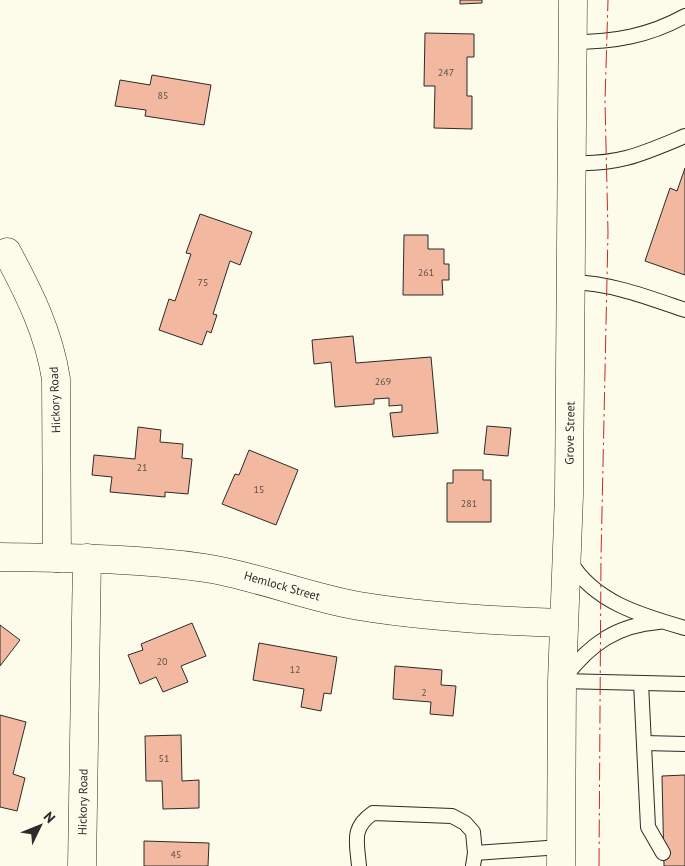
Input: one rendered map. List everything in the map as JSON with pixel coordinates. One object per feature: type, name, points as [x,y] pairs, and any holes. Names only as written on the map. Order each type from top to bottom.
[{"type":"street","name":"Grove Street","points":[[561,857],[563,623],[569,495],[573,0]]},
{"type":"street","name":"Hickory Road","points":[[7,252],[38,316],[47,338],[54,366],[56,379],[57,558]]},
{"type":"street","name":"Hemlock Street","points":[[0,556],[86,558],[170,564],[232,572],[330,600],[366,607],[459,618],[563,623]]},
{"type":"street","name":"Hickory Road","points":[[82,866],[86,558]]},
{"type":"lane","points":[[573,42],[632,37],[653,32],[685,16]]},
{"type":"lane","points":[[572,163],[589,164],[622,160],[638,156],[685,136]]},
{"type":"lane","points":[[571,282],[588,282],[618,288],[685,310]]},
{"type":"lane","points":[[566,554],[575,570],[594,590],[619,605],[662,622],[685,628]]},
{"type":"lane","points":[[562,681],[582,656],[607,638],[632,626],[662,622]]},
{"type":"lane","points":[[562,681],[685,684]]},
{"type":"lane","points":[[641,683],[648,827],[664,853]]},
{"type":"lane","points":[[644,744],[685,744]]},
{"type":"lane","points":[[359,866],[357,833],[363,820],[373,814],[452,816],[473,832],[474,859],[561,857]]},
{"type":"building","points":[[460,0],[482,0],[482,3],[460,4]]},
{"type":"building","points":[[425,33],[474,34],[474,57],[467,57],[467,96],[472,96],[472,129],[434,128],[435,86],[424,86]]},
{"type":"building","points":[[152,75],[211,85],[204,125],[145,116],[146,110],[115,106],[120,80],[150,85]]},
{"type":"building","points":[[685,168],[685,275],[645,261],[670,188],[677,191]]},
{"type":"building","points":[[200,214],[252,232],[240,265],[230,261],[213,314],[217,315],[211,333],[207,331],[202,345],[159,330],[169,299],[175,301],[191,254],[186,253]]},
{"type":"building","points":[[404,235],[428,235],[428,249],[444,249],[444,264],[449,264],[449,280],[442,280],[443,295],[403,295]]},
{"type":"building","points":[[353,336],[356,363],[431,357],[438,433],[393,437],[390,413],[402,412],[402,405],[389,406],[389,398],[374,399],[374,404],[335,407],[331,362],[314,364],[312,340]]},
{"type":"building","points":[[487,426],[511,428],[508,456],[484,454]]},
{"type":"building","points":[[138,427],[161,430],[160,442],[183,444],[182,458],[192,459],[188,494],[165,492],[165,497],[110,492],[112,477],[92,475],[94,455],[135,459]]},
{"type":"building","points":[[249,450],[298,470],[276,525],[222,504],[235,474],[239,475]]},
{"type":"building","points":[[453,470],[483,470],[483,480],[491,480],[491,522],[447,522],[447,483],[453,483]]},
{"type":"building","points":[[192,623],[206,656],[181,666],[188,682],[163,692],[156,677],[140,684],[128,655],[143,650],[141,644]]},
{"type":"building","points":[[0,625],[20,640],[0,666]]},
{"type":"building","points":[[259,643],[337,657],[331,694],[324,693],[321,711],[301,707],[304,689],[253,680]]},
{"type":"building","points":[[395,666],[442,670],[441,685],[456,686],[453,716],[430,714],[431,702],[393,699]]},
{"type":"building","points":[[0,715],[26,722],[13,774],[25,778],[17,811],[0,807]]},
{"type":"building","points":[[181,735],[182,781],[199,780],[199,808],[163,809],[162,781],[146,781],[145,736]]},
{"type":"building","points":[[685,775],[685,866],[664,866],[662,776]]},
{"type":"building","points":[[144,841],[209,843],[208,866],[144,866]]},
{"type":"power","points":[[599,866],[601,558],[608,232],[605,102],[608,0]]}]
